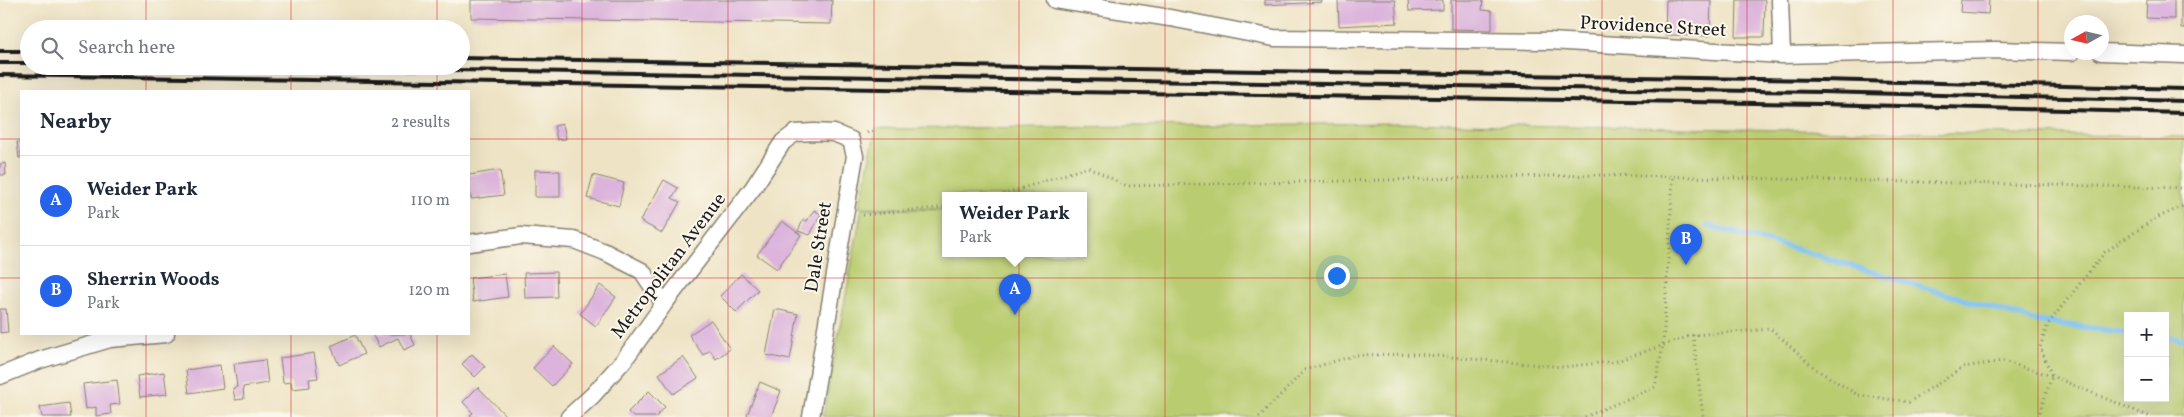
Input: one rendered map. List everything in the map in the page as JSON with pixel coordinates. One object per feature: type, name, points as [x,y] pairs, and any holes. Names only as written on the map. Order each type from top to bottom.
[{"type":"street","name":"Providence Street","points":[[1055,0],[1170,18],[1274,38],[1550,41],[1782,55],[1996,50],[2064,52]]},
{"type":"street","points":[[1780,0],[1782,55]]},
{"type":"street","points":[[2109,52],[2184,55]]},
{"type":"street","name":"Dale Street","points":[[795,134],[814,132],[834,133],[851,140],[855,156],[811,417]]},
{"type":"street","name":"Metropolitan Avenue","points":[[569,417],[593,395],[624,360],[664,304],[753,188],[783,142],[795,134]]},
{"type":"street","points":[[470,243],[521,236],[574,240],[605,252],[642,271],[664,304]]},
{"type":"street","points":[[0,376],[40,360],[110,339],[155,335]]},
{"type":"path","points":[[1010,192],[1088,167],[1127,186],[1598,175],[2184,188]]},
{"type":"path","points":[[1585,417],[1656,387],[1663,345],[1672,177]]},
{"type":"path","points":[[2038,417],[2052,376],[2040,347],[2048,324],[2105,252],[2156,218],[2184,206]]},
{"type":"path","points":[[858,215],[942,207]]},
{"type":"path","points":[[1259,417],[1305,370],[1356,355],[1416,354],[1563,367],[1617,361],[1694,335],[1771,329],[1817,370],[1858,395],[1909,402],[1964,367],[2003,361],[2052,376],[2150,417]]},
{"type":"path","points":[[1694,335],[1703,417]]},
{"type":"green space","points":[[1397,123],[2184,137],[2184,417],[823,417],[862,208],[942,210],[942,257],[1087,257],[1087,192],[942,192],[942,209],[859,207],[876,129]]},
{"type":"building","points":[[471,0],[832,0],[831,24],[471,18]]},
{"type":"building","points":[[1265,0],[1322,0],[1322,2],[1265,5]]},
{"type":"building","points":[[1338,0],[1395,0],[1397,23],[1339,26]]},
{"type":"building","points":[[1408,0],[1443,0],[1443,10],[1409,11]]},
{"type":"building","points":[[1451,0],[1483,0],[1482,10],[1492,11],[1492,30],[1451,29]]},
{"type":"building","points":[[1666,0],[1711,0],[1710,36],[1665,35]]},
{"type":"building","points":[[1737,0],[1765,0],[1764,37],[1736,37]]},
{"type":"building","points":[[1961,0],[1989,0],[1988,14],[1960,12]]},
{"type":"building","points":[[2147,0],[2174,0],[2174,19],[2146,18]]},
{"type":"building","points":[[2181,0],[2184,0],[2184,28],[2181,28]]},
{"type":"building","points":[[563,124],[566,139],[557,140],[554,126]]},
{"type":"building","points":[[17,142],[20,142],[19,158]]},
{"type":"building","points":[[5,163],[6,175],[0,175],[0,164]]},
{"type":"building","points":[[500,170],[504,195],[471,199],[470,175]]},
{"type":"building","points":[[535,170],[560,171],[560,197],[535,197]]},
{"type":"building","points":[[593,175],[624,183],[619,206],[587,198]]},
{"type":"building","points":[[664,180],[678,188],[672,198],[680,202],[662,233],[640,221]]},
{"type":"building","points":[[814,210],[821,214],[810,235],[798,231],[803,220],[807,221]]},
{"type":"building","points":[[782,221],[801,235],[777,269],[757,255]]},
{"type":"building","points":[[556,272],[557,297],[525,298],[524,273]]},
{"type":"building","points":[[505,274],[508,297],[473,302],[470,278]]},
{"type":"building","points":[[741,274],[758,290],[736,312],[720,296]]},
{"type":"building","points":[[600,285],[616,297],[596,326],[580,314]]},
{"type":"building","points":[[0,309],[6,309],[8,332],[0,333]]},
{"type":"building","points":[[775,309],[798,314],[790,360],[766,355]]},
{"type":"building","points":[[711,320],[730,349],[716,359],[710,350],[703,355],[689,335]]},
{"type":"building","points":[[355,335],[364,354],[339,365],[331,346]]},
{"type":"building","points":[[373,335],[410,335],[415,345],[404,350],[398,338],[379,347]]},
{"type":"building","points":[[554,346],[573,364],[552,386],[533,368]]},
{"type":"building","points":[[314,353],[318,378],[309,379],[310,387],[292,389],[291,382],[283,383],[280,358]]},
{"type":"building","points":[[472,354],[485,367],[475,377],[462,364]]},
{"type":"building","points":[[683,357],[698,378],[673,394],[659,374]]},
{"type":"building","points":[[265,360],[268,383],[243,387],[244,399],[235,400],[233,388],[237,387],[234,364]]},
{"type":"building","points":[[220,365],[223,388],[189,393],[186,370]]},
{"type":"building","points":[[164,372],[167,394],[140,397],[137,376]]},
{"type":"building","points":[[117,380],[120,404],[110,405],[111,414],[96,416],[96,407],[86,409],[83,384]]},
{"type":"building","points":[[760,382],[781,391],[771,417],[747,415]]},
{"type":"building","points":[[478,387],[507,417],[472,417],[470,415],[473,413],[463,402]]},
{"type":"building","points":[[649,391],[665,407],[656,417],[633,417],[628,412]]},
{"type":"building","points":[[69,403],[71,417],[42,417],[40,407]]},
{"type":"waterway","points":[[1708,226],[1782,245],[2036,321],[2124,332]]},
{"type":"waterway","points":[[2169,338],[2184,340]]},
{"type":"railway","points":[[0,51],[20,51]]},
{"type":"railway","points":[[470,58],[1821,80],[2184,89]]},
{"type":"railway","points":[[0,63],[20,63]]},
{"type":"railway","points":[[470,70],[1821,92],[2184,101]]},
{"type":"railway","points":[[0,75],[1821,104],[2184,113]]},
{"type":"place","name":"Sherrin Woods","points":[[1686,265]]},
{"type":"place","name":"Weider Park","points":[[1015,315]]}]
